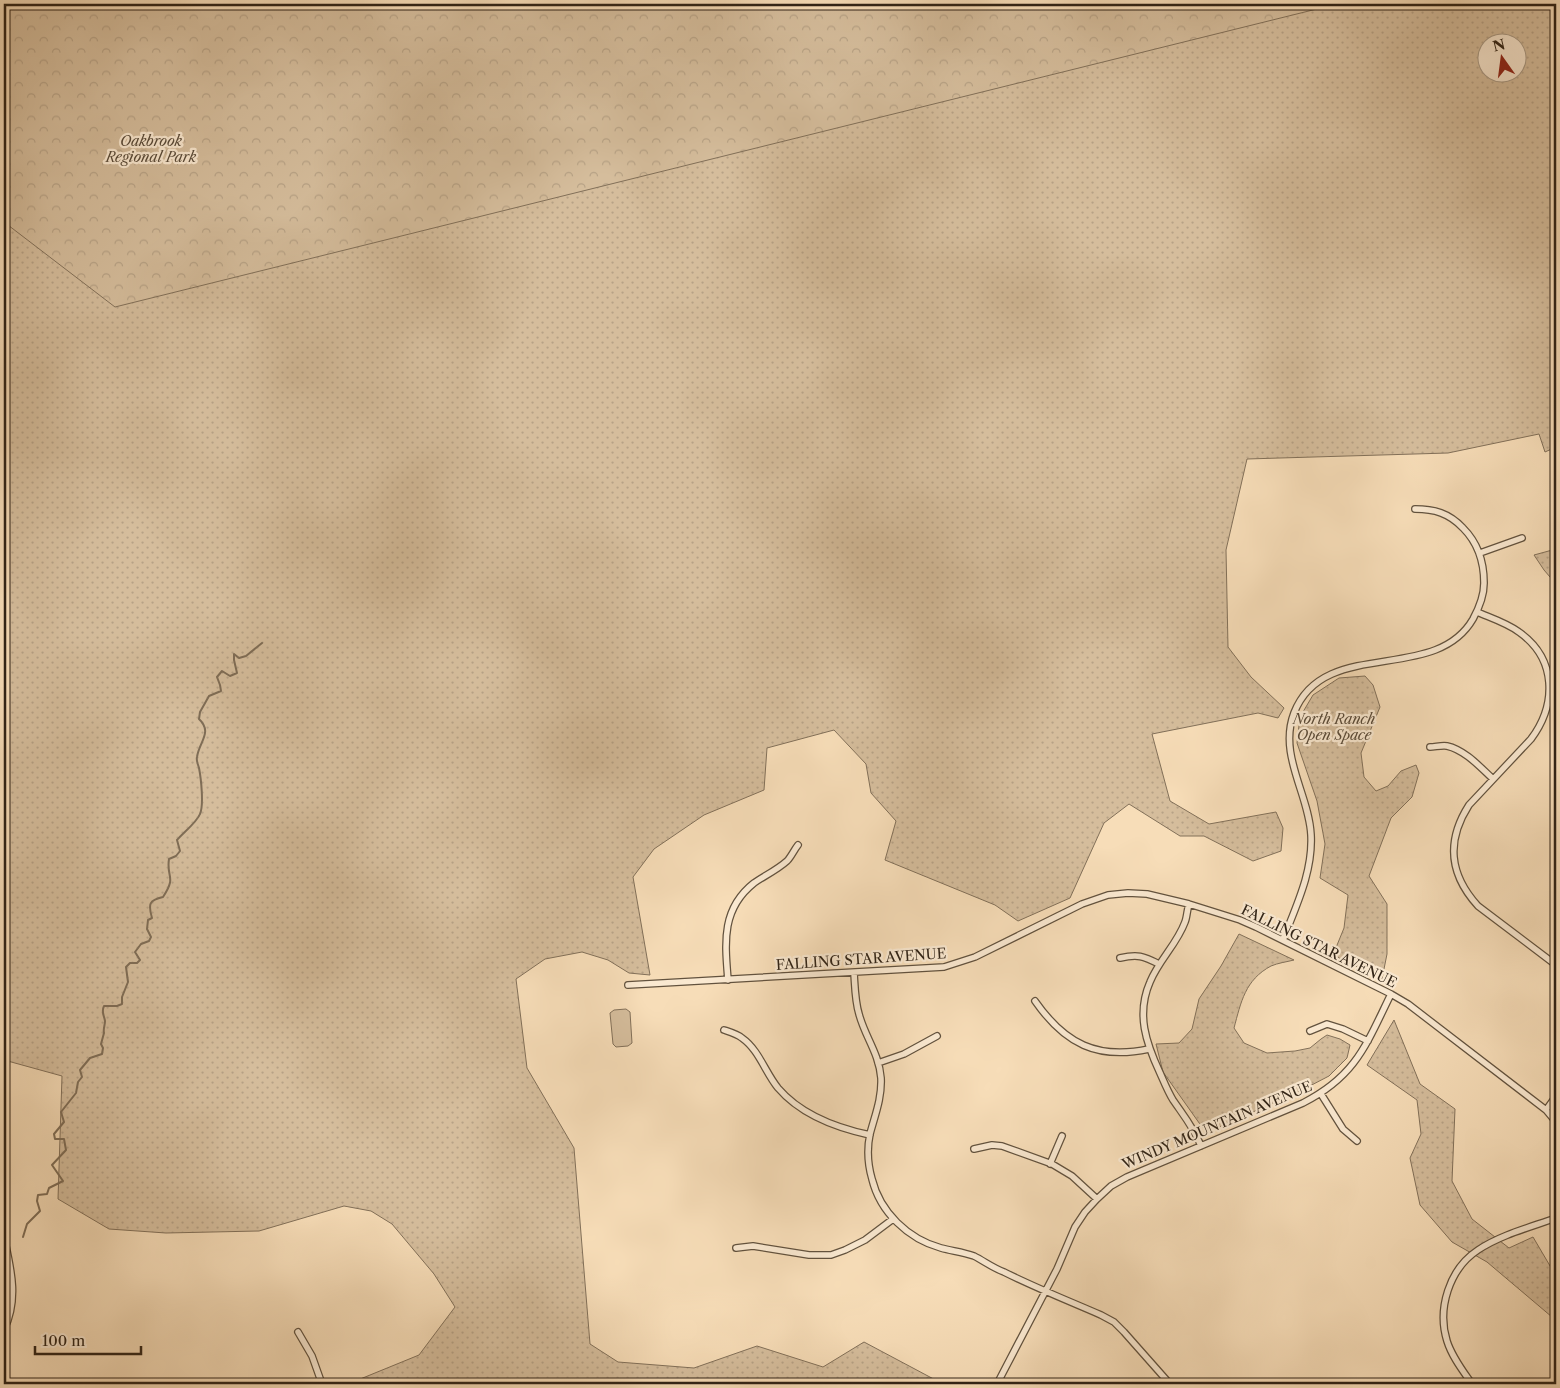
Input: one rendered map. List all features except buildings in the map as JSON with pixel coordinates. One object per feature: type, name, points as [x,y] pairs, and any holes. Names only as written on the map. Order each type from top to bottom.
[{"type":"street","points":[[1283,940],[1305,882],[1311,852],[1308,816],[1289,747],[1291,723],[1300,702],[1315,684],[1336,672],[1427,653],[1443,647],[1462,633],[1470,624],[1482,598],[1484,571],[1480,554],[1469,535],[1453,519],[1430,509],[1415,509]]},
{"type":"street","points":[[1480,554],[1522,538]]},
{"type":"street","points":[[1477,612],[1512,627],[1529,640],[1542,660],[1547,672],[1549,685],[1548,706],[1540,728],[1469,805],[1457,827],[1453,853],[1455,865],[1468,895],[1478,906],[1556,965]]},
{"type":"street","points":[[1430,747],[1447,746],[1460,752],[1474,760],[1493,779]]},
{"type":"street","points":[[728,980],[725,936],[728,921],[735,905],[742,894],[753,884],[787,861],[798,845]]},
{"type":"street","name":"FALLING STAR AVENUE","points":[[628,985],[932,969],[957,964],[975,957],[1082,904],[1108,896],[1128,893],[1163,896],[1240,920],[1391,994],[1424,1015],[1546,1110],[1556,1122]]},
{"type":"street","points":[[1189,904],[1179,935],[1159,964],[1150,982],[1143,1012],[1149,1049],[1169,1093],[1192,1125],[1201,1146]]},
{"type":"street","points":[[1120,958],[1134,955],[1144,956],[1159,964]]},
{"type":"street","points":[[854,973],[859,1014],[874,1048],[881,1080],[880,1096],[870,1135],[868,1157],[872,1179],[880,1200],[893,1219],[908,1232],[924,1242],[974,1256],[1002,1272],[1114,1322],[1170,1384]]},
{"type":"street","name":"WINDY MOUNTAIN AVENUE","points":[[997,1384],[1057,1269],[1075,1227],[1097,1199],[1112,1186],[1127,1177],[1322,1094],[1338,1082],[1359,1057],[1391,994]]},
{"type":"street","points":[[1035,1001],[1046,1018],[1058,1030],[1070,1039],[1085,1046],[1116,1053],[1149,1049]]},
{"type":"street","points":[[1310,1031],[1327,1024],[1343,1029],[1368,1041]]},
{"type":"street","points":[[724,1030],[741,1037],[752,1047],[777,1086],[797,1106],[809,1114],[839,1127],[870,1135]]},
{"type":"street","points":[[878,1063],[904,1054],[937,1036]]},
{"type":"street","points":[[1322,1094],[1343,1129],[1357,1141]]},
{"type":"street","points":[[1546,1110],[1556,1096]]},
{"type":"street","points":[[1050,1164],[1062,1136]]},
{"type":"street","points":[[974,1149],[992,1145],[1002,1146],[1050,1164],[1072,1176],[1097,1199]]},
{"type":"street","points":[[1472,1384],[1451,1350],[1445,1330],[1444,1310],[1448,1290],[1454,1275],[1465,1261],[1478,1250],[1494,1241],[1556,1218]]},
{"type":"street","points":[[736,1248],[753,1246],[809,1255],[831,1254],[845,1250],[865,1240],[893,1219]]},
{"type":"street","points":[[4,1237],[13,1289],[11,1308],[4,1330]]},
{"type":"street","points":[[298,1332],[312,1356],[322,1384]]},
{"type":"green space","points":[[4,4],[1556,4],[1556,447],[1545,452],[1539,434],[1448,453],[1247,459],[1226,550],[1228,647],[1251,677],[1284,708],[1278,718],[1258,713],[1152,734],[1170,801],[1209,824],[1276,812],[1283,828],[1281,851],[1253,861],[1204,836],[1180,836],[1129,804],[1104,823],[1070,898],[1018,921],[995,905],[885,860],[896,821],[871,793],[866,764],[834,730],[767,748],[764,790],[704,815],[654,849],[633,877],[650,975],[629,973],[608,960],[582,952],[545,959],[516,979],[527,1068],[574,1148],[590,1344],[618,1362],[694,1368],[757,1346],[823,1367],[864,1342],[943,1384],[348,1384],[419,1355],[455,1307],[434,1274],[392,1224],[371,1211],[344,1206],[259,1231],[166,1233],[109,1229],[58,1199],[62,1076],[4,1060]]},
{"type":"green space","name":"Oakbrook Regional Park","points":[[4,4],[1337,4],[115,307],[4,222]]},
{"type":"green space","points":[[1556,549],[1556,584],[1534,555]]},
{"type":"green space","name":"North Ranch Open Space","points":[[1365,676],[1373,685],[1380,707],[1361,753],[1364,777],[1376,791],[1388,786],[1401,771],[1416,765],[1419,773],[1412,797],[1391,818],[1369,876],[1387,904],[1387,954],[1382,979],[1333,955],[1344,928],[1348,895],[1320,878],[1325,844],[1317,801],[1297,743],[1300,717],[1313,695],[1339,678]]},
{"type":"green space","points":[[1239,934],[1294,960],[1271,966],[1255,978],[1245,992],[1234,1028],[1244,1043],[1267,1053],[1295,1051],[1310,1048],[1327,1035],[1340,1039],[1350,1045],[1347,1058],[1329,1076],[1208,1132],[1202,1127],[1163,1072],[1156,1044],[1179,1043],[1192,1029],[1199,999]]},
{"type":"green space","points":[[626,1009],[630,1012],[632,1043],[628,1046],[616,1047],[613,1044],[610,1013],[614,1010]]},
{"type":"green space","points":[[1394,1020],[1420,1084],[1455,1109],[1452,1181],[1472,1219],[1509,1248],[1533,1237],[1556,1276],[1556,1342],[1552,1317],[1487,1262],[1452,1242],[1420,1205],[1410,1158],[1421,1134],[1417,1100],[1367,1065]]},
{"type":"waterway","points":[[23,1237],[27,1224],[40,1211],[37,1201],[38,1195],[47,1194],[49,1188],[63,1181],[52,1165],[66,1150],[64,1139],[55,1139],[54,1134],[64,1122],[61,1112],[76,1093],[78,1082],[82,1077],[80,1070],[90,1058],[102,1054],[103,1048],[101,1044],[105,1021],[103,1008],[104,1006],[122,1004],[122,997],[128,982],[126,967],[130,963],[137,963],[140,960],[135,952],[141,944],[149,941],[151,937],[147,929],[148,920],[152,918],[151,903],[163,897],[169,885],[169,859],[176,856],[180,851],[177,840],[200,814],[202,791],[197,758],[205,733],[205,728],[199,719],[200,712],[209,696],[221,691],[217,677],[222,671],[230,676],[237,673],[234,654],[239,658],[246,656],[262,643]]}]
